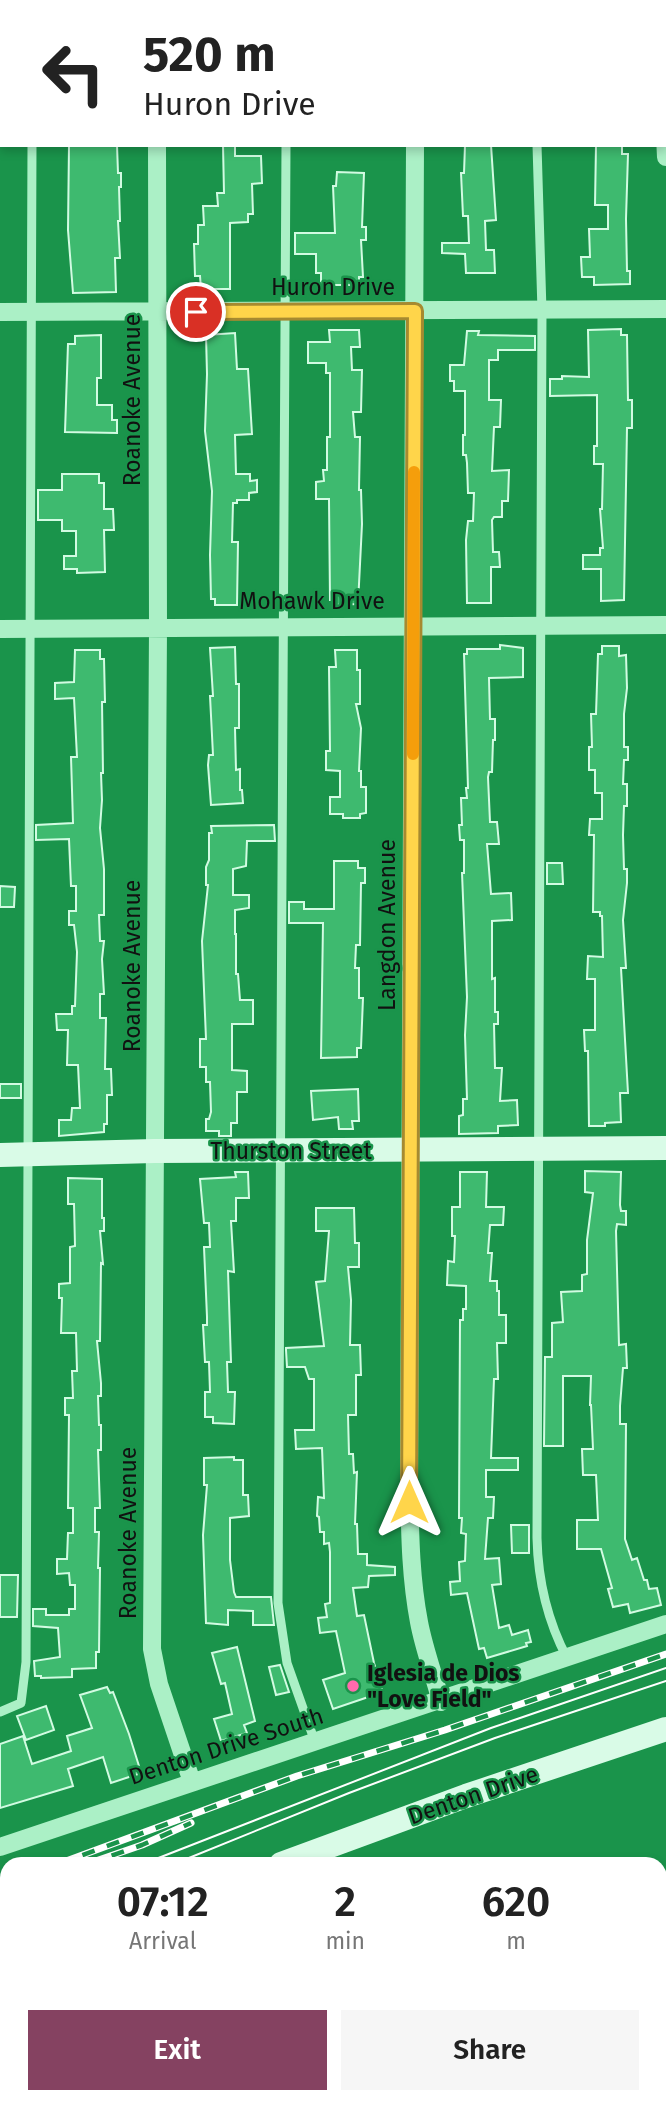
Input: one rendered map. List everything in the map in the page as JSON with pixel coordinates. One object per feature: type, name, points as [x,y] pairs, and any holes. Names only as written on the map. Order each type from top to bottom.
[{"type":"street","name":"Roanoke Avenue","points":[[157,147],[158,627],[152,1649],[159,1684],[192,1782]]},
{"type":"street","name":"Langdon Avenue","points":[[415,147],[410,1545],[419,1624],[440,1702]]},
{"type":"street","name":"Huron Drive","points":[[0,312],[666,309]]},
{"type":"street","name":"Mohawk Drive","points":[[0,629],[666,625]]},
{"type":"street","name":"Thurston Street","points":[[0,1155],[155,1151],[666,1148]]},
{"type":"street","name":"Denton Drive South","points":[[0,1847],[440,1702],[666,1624]]},
{"type":"street","name":"Denton Drive","points":[[300,1857],[466,1796],[666,1729]]},
{"type":"lane","points":[[0,1712],[21,1703],[26,1662],[32,147]]},
{"type":"lane","points":[[286,147],[278,1603],[286,1663],[315,1742]]},
{"type":"lane","points":[[537,147],[542,310],[538,1563],[541,1588],[549,1616],[567,1658]]},
{"type":"building","points":[[69,147],[117,147],[121,187],[118,221],[120,258],[115,258],[116,292],[73,293],[68,230]]},
{"type":"building","points":[[223,147],[235,147],[235,156],[261,156],[262,183],[252,184],[253,214],[248,214],[248,222],[230,223],[230,289],[201,289],[200,276],[195,276],[194,244],[198,244],[198,225],[204,225],[203,206],[218,206],[217,193],[224,193]]},
{"type":"building","points":[[465,147],[491,147],[496,220],[485,221],[486,250],[494,250],[495,273],[466,273],[465,254],[442,253],[442,243],[469,243],[468,216],[463,216],[461,173],[464,173]]},
{"type":"building","points":[[596,147],[622,147],[622,154],[628,154],[626,219],[627,271],[630,271],[630,284],[594,285],[594,277],[582,277],[581,257],[590,257],[589,229],[608,229],[608,205],[595,205]]},
{"type":"building","points":[[337,172],[364,173],[362,227],[366,227],[366,240],[361,240],[363,277],[359,277],[359,285],[321,285],[321,273],[316,273],[316,254],[295,254],[295,233],[335,233],[333,186],[336,186]]},
{"type":"building","points":[[621,329],[621,335],[627,335],[628,400],[632,400],[632,428],[627,428],[624,600],[601,601],[601,569],[583,569],[583,555],[600,555],[600,548],[603,548],[600,509],[603,464],[594,464],[594,446],[597,446],[597,395],[550,396],[550,379],[562,379],[562,376],[589,377],[588,330]]},
{"type":"building","points":[[329,330],[359,330],[360,347],[351,347],[352,370],[362,370],[361,412],[353,412],[355,437],[360,437],[359,490],[362,524],[358,604],[334,605],[334,600],[330,600],[329,499],[316,499],[316,482],[324,481],[323,470],[327,470],[330,373],[326,373],[326,363],[308,363],[308,342],[330,342]]},
{"type":"building","points":[[467,331],[479,331],[478,335],[535,336],[535,350],[498,350],[498,360],[489,360],[489,400],[501,400],[500,427],[494,427],[492,471],[509,470],[508,501],[502,501],[502,517],[494,517],[492,520],[493,552],[499,552],[500,567],[491,567],[491,603],[467,603],[466,540],[468,521],[473,521],[474,493],[468,493],[466,455],[463,455],[465,391],[454,391],[454,381],[450,381],[450,365],[464,365]]},
{"type":"building","points":[[235,333],[237,369],[248,369],[252,434],[235,435],[236,474],[250,474],[250,481],[257,480],[257,492],[249,493],[249,500],[237,500],[237,503],[233,503],[232,542],[238,542],[237,605],[215,605],[215,599],[211,599],[212,491],[205,431],[206,335]]},
{"type":"building","points":[[101,335],[101,378],[97,378],[97,405],[112,405],[112,420],[117,420],[117,433],[65,432],[68,344],[75,344],[75,336]]},
{"type":"building","points":[[62,474],[99,474],[99,483],[104,483],[104,509],[113,509],[114,530],[104,530],[105,572],[77,573],[77,569],[64,569],[64,556],[76,556],[76,531],[62,531],[62,520],[38,520],[38,490],[62,490]]},
{"type":"building","points":[[500,645],[523,648],[523,677],[489,678],[490,719],[495,719],[492,772],[489,772],[488,777],[490,822],[497,822],[499,844],[487,844],[491,894],[511,893],[512,920],[492,921],[492,979],[495,978],[495,1012],[498,1012],[498,1024],[494,1024],[495,1068],[502,1068],[500,1101],[517,1100],[518,1125],[498,1126],[498,1133],[459,1134],[459,1116],[463,1115],[463,1099],[467,1099],[467,997],[462,873],[464,840],[460,840],[459,825],[462,825],[461,798],[467,798],[468,788],[464,654],[467,654],[467,649],[500,649]]},
{"type":"building","points":[[602,646],[619,646],[619,656],[626,655],[624,747],[628,747],[628,760],[624,760],[623,784],[627,784],[627,806],[624,806],[623,835],[627,883],[623,920],[626,968],[621,968],[628,1093],[620,1093],[621,1122],[589,1126],[588,1051],[585,1051],[584,1030],[595,1030],[595,979],[587,979],[588,956],[603,957],[602,916],[600,912],[593,912],[594,835],[589,835],[590,819],[602,819],[602,793],[595,793],[595,770],[589,770],[589,747],[592,747],[591,714],[596,714],[598,654],[602,654]]},
{"type":"building","points":[[235,647],[236,684],[239,684],[239,728],[235,728],[236,770],[240,769],[243,803],[211,805],[208,765],[209,755],[213,755],[210,648]]},
{"type":"building","points":[[75,650],[100,650],[100,659],[104,659],[100,828],[104,869],[104,915],[99,915],[100,941],[104,941],[104,994],[100,994],[100,1018],[106,1018],[105,1069],[111,1069],[112,1095],[107,1095],[107,1124],[104,1124],[104,1132],[59,1136],[59,1120],[71,1120],[72,1108],[80,1108],[78,1065],[67,1065],[68,1030],[57,1030],[56,1014],[72,1014],[72,1006],[75,1006],[77,952],[74,925],[69,925],[69,911],[76,911],[76,886],[71,886],[69,839],[36,840],[36,825],[73,823],[71,757],[77,757],[74,698],[55,699],[55,683],[74,682]]},
{"type":"building","points":[[335,650],[357,650],[357,670],[360,670],[360,704],[356,704],[361,728],[359,771],[361,787],[366,787],[366,813],[360,814],[360,818],[343,818],[343,814],[330,814],[330,797],[340,797],[340,771],[326,770],[326,751],[330,751],[329,667],[336,667]]},
{"type":"building","points":[[274,825],[275,841],[247,841],[246,866],[233,869],[233,895],[249,895],[249,908],[235,910],[236,974],[240,1000],[253,1000],[253,1024],[232,1024],[232,1070],[247,1071],[247,1092],[237,1092],[237,1123],[231,1123],[231,1136],[219,1136],[219,1131],[206,1131],[206,1119],[209,1119],[211,1112],[210,1082],[206,1082],[206,1067],[200,1067],[200,1039],[206,1039],[202,941],[208,885],[206,867],[209,860],[209,833],[212,833],[211,826]]},
{"type":"building","points":[[334,861],[358,861],[358,868],[365,868],[365,883],[361,883],[360,945],[356,945],[355,968],[359,968],[359,998],[363,998],[361,1048],[357,1048],[357,1057],[321,1058],[323,923],[289,923],[289,902],[304,902],[304,909],[334,909]]},
{"type":"building","points":[[547,863],[562,863],[563,884],[547,884]]},
{"type":"building","points":[[0,886],[15,887],[14,907],[0,907]]},
{"type":"building","points":[[0,1084],[21,1084],[21,1098],[0,1098]]},
{"type":"building","points":[[358,1089],[359,1121],[352,1121],[353,1129],[339,1129],[338,1117],[313,1120],[311,1091]]},
{"type":"building","points":[[585,1171],[621,1172],[620,1205],[621,1211],[626,1211],[626,1225],[617,1224],[616,1231],[619,1345],[626,1344],[627,1368],[623,1368],[620,1406],[620,1424],[626,1424],[625,1539],[632,1560],[637,1558],[649,1589],[657,1588],[661,1605],[630,1613],[628,1604],[613,1607],[608,1589],[612,1588],[601,1549],[577,1549],[577,1520],[598,1520],[596,1475],[583,1475],[582,1449],[593,1449],[591,1376],[563,1376],[563,1446],[544,1446],[545,1357],[552,1357],[552,1323],[563,1322],[561,1292],[582,1291],[582,1275],[587,1274],[587,1240],[593,1193],[585,1192]]},
{"type":"building","points":[[235,1172],[248,1172],[249,1198],[236,1198],[236,1221],[231,1221],[234,1272],[228,1271],[231,1362],[227,1362],[228,1392],[235,1392],[234,1424],[213,1423],[213,1417],[205,1417],[205,1392],[210,1392],[209,1362],[205,1362],[203,1325],[207,1325],[204,1247],[210,1247],[209,1223],[204,1223],[200,1179],[236,1177]]},
{"type":"building","points":[[460,1172],[487,1172],[486,1207],[504,1207],[503,1225],[490,1225],[488,1253],[492,1253],[490,1281],[497,1281],[499,1291],[499,1315],[506,1315],[506,1343],[497,1343],[498,1379],[494,1379],[491,1458],[518,1458],[518,1470],[486,1470],[486,1497],[494,1497],[493,1518],[488,1518],[485,1559],[499,1558],[501,1584],[492,1585],[499,1628],[509,1625],[512,1635],[528,1630],[531,1642],[526,1643],[527,1646],[487,1658],[484,1648],[479,1649],[467,1593],[451,1595],[450,1582],[460,1581],[459,1562],[465,1561],[466,1534],[461,1533],[462,1518],[459,1518],[460,1320],[463,1320],[463,1309],[466,1309],[466,1286],[447,1285],[448,1261],[454,1262],[452,1207],[460,1207]]},
{"type":"building","points":[[68,1178],[102,1179],[104,1231],[100,1231],[103,1264],[101,1263],[100,1341],[97,1341],[101,1383],[101,1396],[98,1396],[101,1425],[101,1450],[98,1450],[100,1508],[95,1508],[100,1568],[99,1652],[96,1652],[96,1668],[72,1669],[72,1677],[41,1678],[35,1676],[34,1661],[60,1657],[58,1628],[33,1626],[33,1609],[46,1609],[46,1615],[69,1615],[69,1609],[75,1609],[75,1585],[70,1585],[69,1573],[57,1574],[57,1559],[67,1559],[68,1533],[73,1533],[73,1508],[68,1508],[69,1415],[65,1415],[65,1398],[73,1398],[72,1371],[77,1371],[76,1333],[61,1333],[62,1298],[59,1298],[59,1284],[70,1283],[70,1247],[75,1246],[74,1204],[68,1204]]},
{"type":"building","points":[[316,1208],[354,1208],[359,1267],[348,1267],[351,1300],[350,1345],[360,1345],[361,1375],[356,1375],[356,1415],[348,1415],[349,1454],[353,1454],[354,1473],[357,1472],[355,1524],[358,1554],[367,1554],[367,1565],[395,1567],[395,1575],[369,1576],[368,1587],[353,1588],[357,1616],[364,1615],[383,1692],[333,1709],[323,1680],[345,1673],[336,1631],[320,1633],[318,1618],[327,1617],[325,1604],[330,1603],[329,1543],[324,1544],[324,1532],[320,1532],[317,1516],[318,1497],[324,1498],[322,1448],[296,1449],[295,1430],[314,1430],[314,1379],[309,1379],[305,1367],[287,1367],[286,1350],[324,1346],[316,1282],[325,1281],[329,1231],[316,1231]]},
{"type":"building","points":[[234,1457],[234,1460],[243,1460],[243,1495],[248,1495],[249,1516],[230,1518],[230,1560],[234,1592],[236,1597],[271,1597],[274,1625],[253,1625],[253,1611],[228,1610],[228,1625],[206,1623],[203,1535],[207,1485],[204,1485],[204,1458]]},
{"type":"building","points":[[511,1525],[529,1525],[529,1553],[512,1553]]},
{"type":"building","points":[[0,1575],[18,1575],[17,1617],[0,1617]]},
{"type":"building","points":[[237,1647],[255,1721],[244,1725],[247,1733],[221,1741],[214,1719],[232,1714],[225,1683],[221,1684],[212,1653]]},
{"type":"building","points":[[280,1665],[289,1692],[276,1695],[269,1667]]},
{"type":"building","points":[[107,1687],[110,1693],[113,1692],[129,1734],[139,1766],[136,1767],[138,1774],[111,1783],[103,1757],[68,1769],[73,1786],[0,1808],[0,1744],[23,1736],[32,1764],[71,1751],[67,1736],[92,1728],[80,1695]]},
{"type":"building","points":[[46,1706],[54,1730],[26,1740],[17,1716]]},
{"type":"tram line","points":[[161,1857],[491,1728],[666,1668]]},
{"type":"tram line","points":[[191,1857],[495,1738],[666,1681]]},
{"type":"railway","points":[[77,1857],[297,1776],[445,1730],[666,1654]]},
{"type":"railway","points":[[107,1857],[191,1823]]},
{"type":"slow traffic","points":[[413,754],[414,472]]},
{"type":"place","name":"Iglesia de Dios \"Love Field\"","points":[[353,1686]]},
{"type":"route","points":[[196,312],[415,311],[409,1502]]}]
